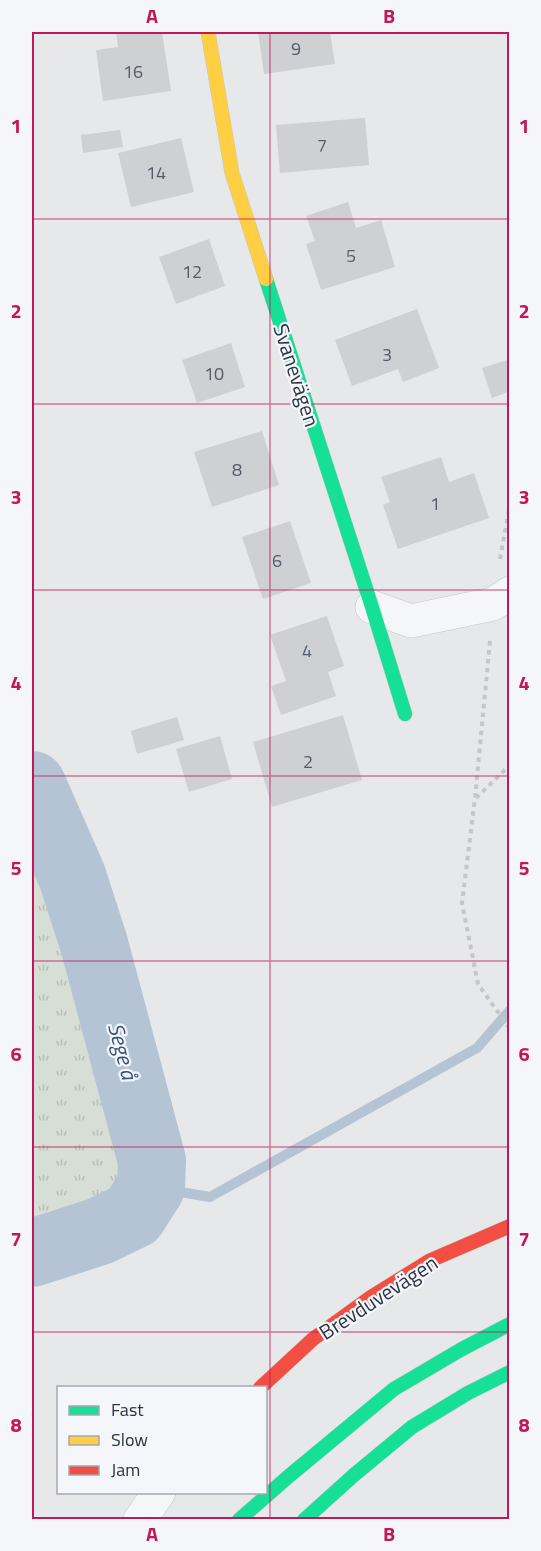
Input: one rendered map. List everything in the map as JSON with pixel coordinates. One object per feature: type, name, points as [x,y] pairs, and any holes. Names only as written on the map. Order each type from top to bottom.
[{"type":"main road","name":"Svanevägen","points":[[208,32],[232,173],[405,714]]},
{"type":"main road","name":"Brevduvevägen","points":[[262,1386],[313,1339],[371,1297],[429,1262],[510,1226]]},
{"type":"main road","points":[[239,1520],[394,1389],[510,1324]]},
{"type":"main road","points":[[304,1520],[412,1427],[468,1393],[510,1372]]},
{"type":"street","points":[[372,607],[411,621],[501,599]]},
{"type":"street","points":[[140,1520],[158,1494]]},
{"type":"path","points":[[510,504],[506,520],[501,599],[462,903],[478,984],[510,1029]]},
{"type":"path","points":[[475,798],[510,765]]},
{"type":"green space","points":[[32,785],[72,876],[94,944],[152,1161],[151,1187],[133,1215],[100,1231],[32,1253]]},
{"type":"building","points":[[116,32],[162,32],[171,91],[103,101],[96,50],[118,47]]},
{"type":"building","points":[[258,32],[330,32],[335,64],[264,74]]},
{"type":"building","points":[[365,118],[369,165],[280,173],[276,125]]},
{"type":"building","points":[[120,130],[123,147],[83,153],[81,135]]},
{"type":"building","points":[[181,138],[194,192],[131,207],[118,153]]},
{"type":"building","points":[[348,202],[356,228],[381,220],[395,267],[321,290],[306,244],[315,241],[306,216]]},
{"type":"building","points":[[209,239],[225,286],[176,304],[159,257]]},
{"type":"building","points":[[417,309],[439,368],[403,382],[398,369],[352,386],[335,340]]},
{"type":"building","points":[[231,343],[245,387],[197,403],[182,360]]},
{"type":"building","points":[[510,359],[510,391],[492,398],[482,368]]},
{"type":"building","points":[[262,431],[279,485],[212,507],[194,452]]},
{"type":"building","points":[[441,457],[449,482],[474,473],[489,518],[398,549],[383,505],[390,502],[381,477]]},
{"type":"building","points":[[290,521],[311,583],[263,599],[242,537]]},
{"type":"building","points":[[327,616],[344,666],[328,672],[336,696],[281,715],[271,686],[286,681],[270,635]]},
{"type":"building","points":[[343,715],[362,780],[272,807],[253,742]]},
{"type":"building","points":[[177,717],[184,740],[137,754],[131,731]]},
{"type":"building","points":[[220,736],[232,779],[189,792],[176,749]]},
{"type":"waterway","name":"Sege å","points":[[32,785],[72,876],[94,944],[152,1161],[151,1187],[133,1215],[100,1231],[32,1253]]},
{"type":"waterway","points":[[151,1187],[210,1197],[477,1048],[510,1010]]},
{"type":"traffic: fast","points":[[266,279],[405,714]]},
{"type":"traffic: fast","points":[[239,1520],[394,1389],[510,1324]]},
{"type":"traffic: fast","points":[[304,1520],[412,1427],[468,1393],[510,1372]]},
{"type":"traffic: slow","points":[[208,32],[232,173],[266,279]]},
{"type":"traffic: jam","points":[[262,1386],[313,1339],[371,1297],[429,1261],[510,1226]]}]
